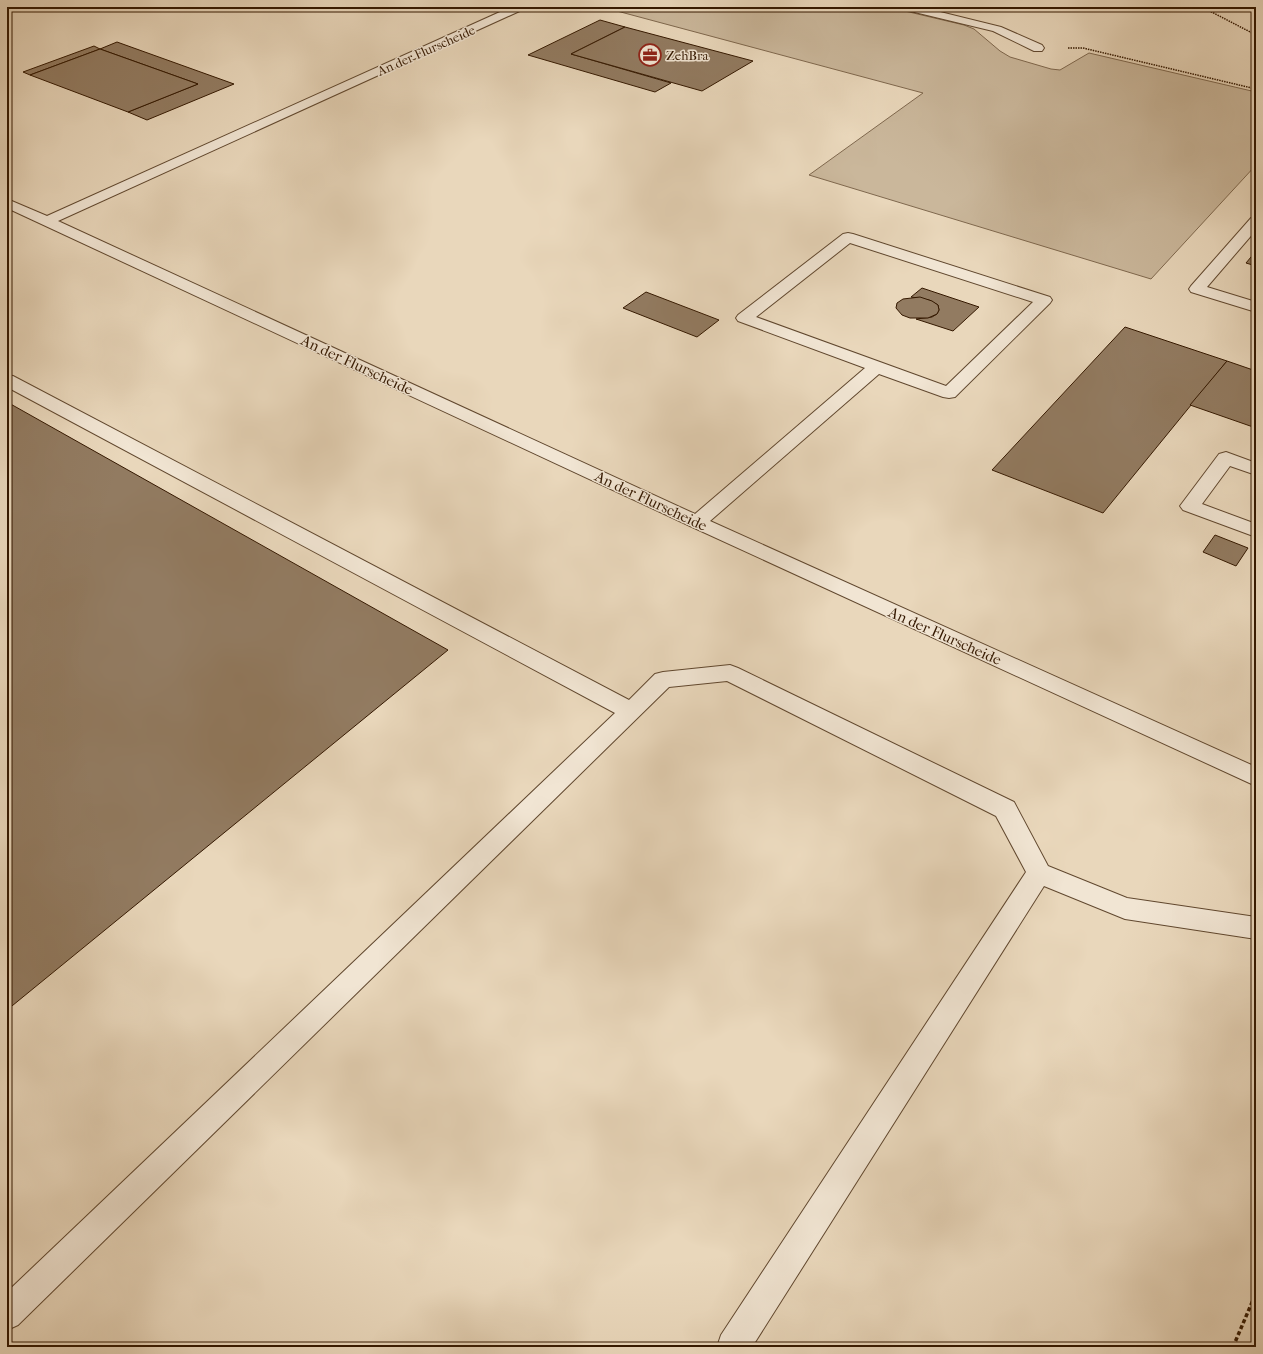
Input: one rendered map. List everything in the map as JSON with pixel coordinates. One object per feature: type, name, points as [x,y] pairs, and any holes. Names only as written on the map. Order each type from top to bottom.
[{"type":"street","name":"An der Flurscheide","points":[[47,221],[520,7]]},
{"type":"street","points":[[906,7],[997,29],[1038,48]]},
{"type":"street","name":"An der Flurscheide","points":[[7,203],[697,522],[1256,777]]},
{"type":"street","points":[[1256,222],[1197,289],[1256,307]]},
{"type":"street","points":[[848,237],[1044,300],[949,393],[877,367],[744,318],[848,237]]},
{"type":"street","points":[[697,522],[877,367]]},
{"type":"street","points":[[7,380],[631,710]]},
{"type":"street","points":[[1256,469],[1226,458],[1190,506],[1256,531]]},
{"type":"street","points":[[7,1314],[663,680],[730,673],[1005,809],[1039,873],[1124,908],[1256,928]]},
{"type":"street","points":[[733,1347],[1039,873]]},
{"type":"path","points":[[1202,7],[1256,35]]},
{"type":"path","points":[[1038,48],[1083,48],[1256,89]]},
{"type":"path","points":[[1233,1347],[1256,1292]]},
{"type":"shaded area","points":[[602,7],[888,7],[964,25],[974,29],[1000,51],[1010,57],[1051,69],[1060,70],[1089,53],[1256,92],[1256,165],[1151,279],[809,175],[923,93]]},
{"type":"building","points":[[600,20],[625,27],[571,54],[671,83],[655,92],[528,55]]},
{"type":"building","points":[[625,27],[753,61],[702,91],[571,54]]},
{"type":"building","points":[[117,42],[234,84],[147,120],[128,112],[198,84],[100,49]]},
{"type":"building","points":[[94,46],[100,49],[30,75],[23,72]]},
{"type":"building","points":[[100,49],[198,84],[128,112],[30,75]]},
{"type":"building","points":[[1256,251],[1256,266],[1246,263]]},
{"type":"building","points":[[922,288],[979,307],[953,331],[916,319],[932,317],[937,314],[939,310],[938,305],[929,300],[911,297]]},
{"type":"building","points":[[646,292],[719,320],[697,337],[623,308]]},
{"type":"building","points":[[920,297],[932,301],[938,305],[939,310],[937,314],[928,318],[910,318],[902,315],[896,308],[897,303],[903,299]]},
{"type":"building","points":[[1125,327],[1227,361],[1103,513],[992,470]]},
{"type":"building","points":[[1227,361],[1256,371],[1256,428],[1190,405]]},
{"type":"building","points":[[7,402],[448,650],[7,1010]]},
{"type":"building","points":[[1215,535],[1248,548],[1236,566],[1203,552]]},
{"type":"place","name":"ZehBra","points":[[650,55]]}]
